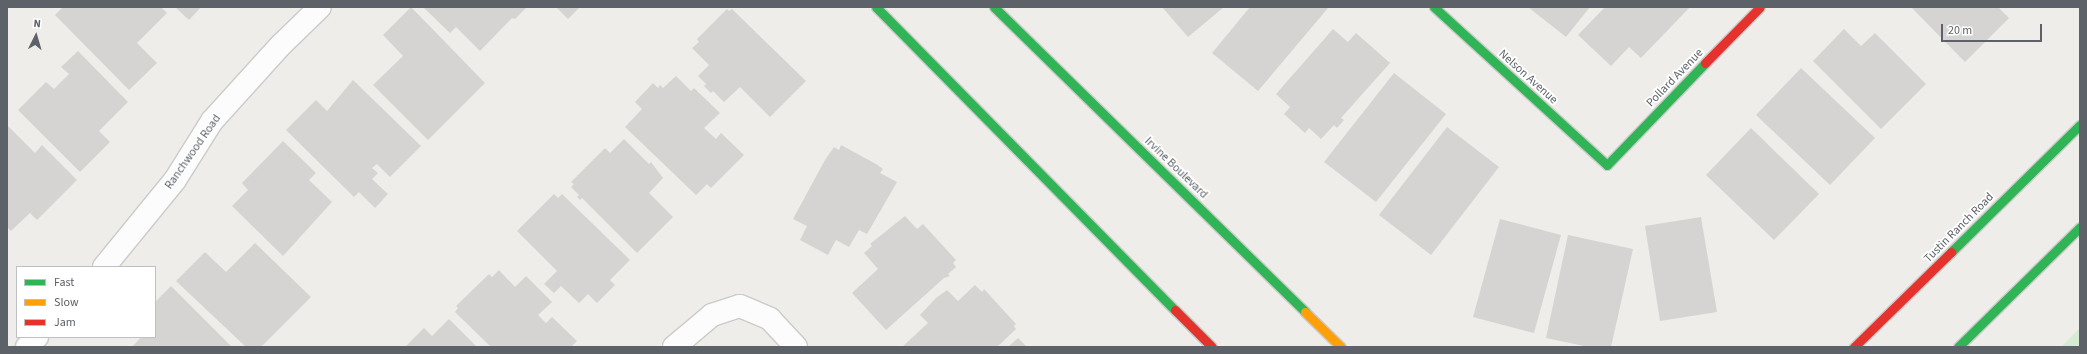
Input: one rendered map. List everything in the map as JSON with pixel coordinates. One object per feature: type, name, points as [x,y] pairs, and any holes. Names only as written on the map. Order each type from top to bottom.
[{"type":"main road","points":[[876,7],[1212,347]]},
{"type":"main road","name":"Irvine Boulevard","points":[[994,7],[1341,347]]},
{"type":"main road","name":"Nelson Avenue","points":[[1434,7],[1607,165]]},
{"type":"main road","name":"Pollard Avenue","points":[[1607,165],[1760,7]]},
{"type":"main road","name":"Tustin Ranch Road","points":[[1854,347],[2080,125]]},
{"type":"main road","points":[[1958,347],[2080,227]]},
{"type":"street","name":"Ranchwood Road","points":[[105,266],[175,180],[212,121],[281,45],[320,7]]},
{"type":"street","points":[[674,347],[712,315],[740,306],[770,319],[796,347]]},
{"type":"street","points":[[28,347],[36,338]]},
{"type":"green space","points":[[2080,328],[2080,347],[2061,347]]},
{"type":"building","points":[[63,7],[161,7],[167,13],[137,43],[157,63],[129,90],[55,15]]},
{"type":"building","points":[[175,7],[201,7],[189,20]]},
{"type":"building","points":[[411,7],[485,83],[428,140],[373,85],[403,56],[383,35]]},
{"type":"building","points":[[423,7],[527,7],[515,19],[512,18],[480,51],[456,27],[450,33]]},
{"type":"building","points":[[556,7],[580,7],[568,19]]},
{"type":"building","points":[[1162,7],[1224,7],[1188,37]]},
{"type":"building","points":[[1250,7],[1328,8],[1258,91],[1212,53]]},
{"type":"building","points":[[1528,7],[1590,7],[1566,37]]},
{"type":"building","points":[[1605,7],[1690,7],[1641,58],[1629,47],[1611,66],[1578,35]]},
{"type":"building","points":[[1911,7],[1998,7],[2009,18],[1965,62]]},
{"type":"building","points":[[727,9],[729,11],[732,9],[806,81],[770,117],[740,87],[724,102],[713,91],[711,93],[704,86],[706,84],[698,76],[709,65],[692,48],[699,42],[697,39]]},
{"type":"building","points":[[1333,29],[1348,42],[1356,33],[1390,63],[1341,118],[1344,120],[1337,128],[1334,125],[1321,139],[1309,128],[1305,133],[1284,114],[1290,107],[1276,94]]},
{"type":"building","points":[[1844,29],[1861,46],[1875,33],[1926,84],[1881,129],[1813,61]]},
{"type":"building","points":[[78,51],[128,102],[99,131],[110,142],[80,172],[18,110],[46,82],[54,89],[69,74],[61,67]]},
{"type":"building","points":[[1801,68],[1875,138],[1830,185],[1756,115]]},
{"type":"building","points":[[1394,73],[1446,114],[1376,202],[1324,162]]},
{"type":"building","points":[[676,76],[691,91],[694,88],[720,113],[704,128],[716,139],[721,133],[744,155],[711,188],[707,184],[696,195],[625,127],[642,109],[635,102],[653,83],[658,88],[660,85],[663,88]]},
{"type":"building","points":[[353,80],[421,146],[390,177],[377,164],[372,168],[378,173],[372,179],[388,194],[375,208],[359,192],[354,197],[286,130],[316,100],[327,111]]},
{"type":"building","points":[[7,125],[35,153],[42,145],[77,180],[37,220],[30,213],[11,231],[7,227]]},
{"type":"building","points":[[1447,127],[1499,167],[1431,255],[1379,215]]},
{"type":"building","points":[[1751,128],[1819,194],[1774,240],[1706,175]]},
{"type":"building","points":[[624,139],[649,164],[651,162],[663,178],[649,193],[673,217],[637,253],[582,198],[580,200],[577,197],[579,195],[571,187],[574,184],[571,182],[605,148],[610,153]]},
{"type":"building","points":[[283,141],[316,173],[309,180],[332,202],[283,256],[232,206],[248,190],[242,183]]},
{"type":"building","points":[[841,145],[876,164],[883,169],[880,173],[897,182],[867,234],[859,230],[849,247],[836,240],[828,255],[800,240],[807,226],[793,219],[825,160],[834,147],[839,150]]},
{"type":"building","points":[[554,194],[558,198],[562,194],[630,260],[610,280],[615,285],[597,303],[588,294],[579,303],[561,286],[554,293],[544,284],[557,271],[517,231]]},
{"type":"building","points":[[905,216],[917,229],[923,224],[956,260],[953,263],[956,267],[948,274],[950,276],[944,278],[886,330],[852,293],[878,269],[864,253],[872,246],[870,244]]},
{"type":"building","points":[[1701,217],[1717,312],[1660,321],[1645,226]]},
{"type":"building","points":[[1500,219],[1561,235],[1534,333],[1473,317]]},
{"type":"building","points":[[1568,235],[1633,249],[1611,347],[1589,347],[1546,338]]},
{"type":"building","points":[[255,243],[311,297],[261,347],[246,347],[176,281],[205,252],[226,272]]},
{"type":"building","points":[[499,270],[515,287],[526,276],[552,302],[538,315],[546,323],[552,317],[577,341],[571,347],[491,347],[455,312],[458,308],[456,306],[489,274],[492,277]]},
{"type":"building","points":[[975,285],[982,292],[984,289],[1016,324],[1014,326],[1016,329],[997,347],[902,347],[928,323],[920,315],[936,298],[947,290],[958,301]]},
{"type":"building","points":[[171,286],[232,347],[132,347],[140,338],[156,338],[156,301]]},
{"type":"building","points":[[449,319],[477,347],[405,347],[424,328],[432,336]]},
{"type":"building","points":[[1018,338],[1027,347],[1008,347]]},
{"type":"traffic: fast","points":[[876,7],[1175,310]]},
{"type":"traffic: fast","points":[[994,7],[1305,312]]},
{"type":"traffic: fast","points":[[1434,7],[1607,165],[1705,63]]},
{"type":"traffic: fast","points":[[1951,252],[2080,125]]},
{"type":"traffic: fast","points":[[1958,347],[2080,227]]},
{"type":"traffic: slow","points":[[1305,312],[1341,347]]},
{"type":"traffic: jam","points":[[1705,63],[1760,7]]},
{"type":"traffic: jam","points":[[1854,347],[1951,252]]},
{"type":"traffic: jam","points":[[1175,310],[1212,347]]}]
